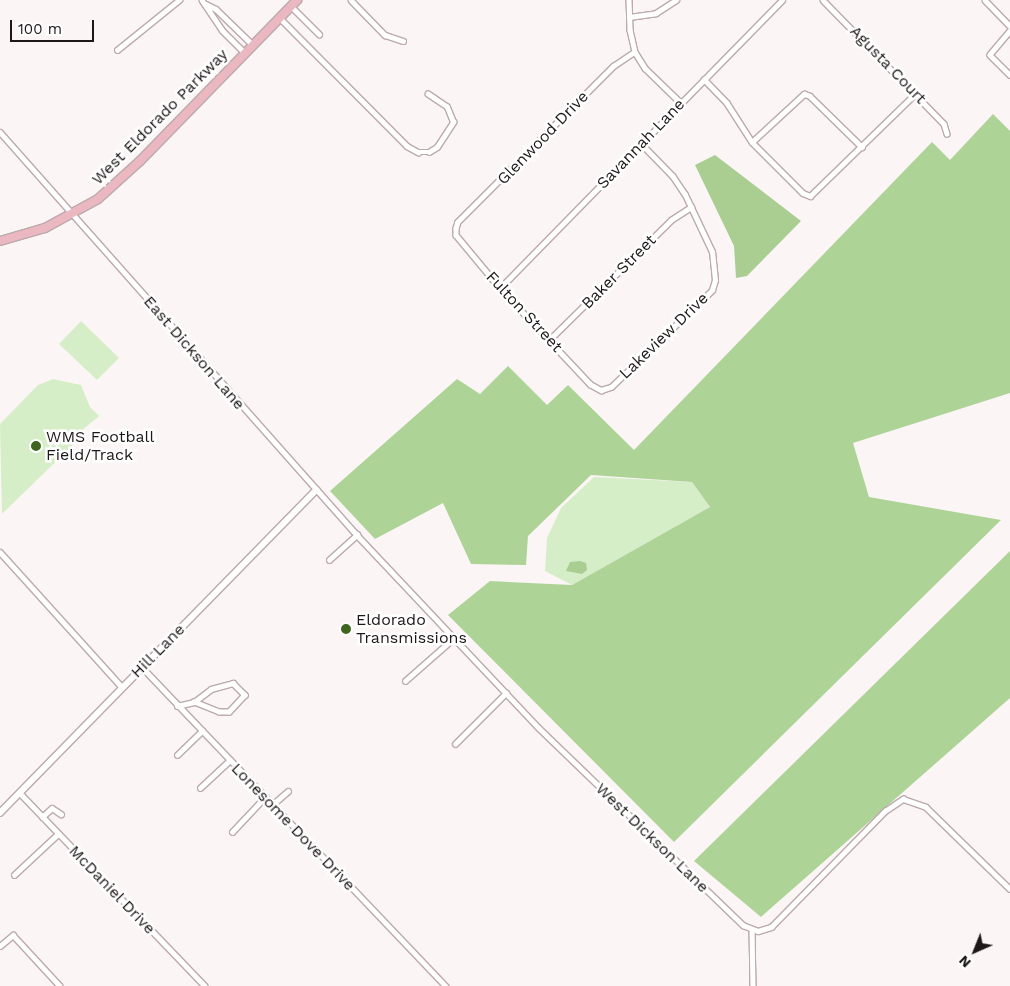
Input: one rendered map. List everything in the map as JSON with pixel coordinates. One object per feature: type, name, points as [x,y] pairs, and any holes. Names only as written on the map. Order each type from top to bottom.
[{"type":"main road","name":"West Eldorado Parkway","points":[[0,241],[44,229],[74,214],[120,180],[294,3]]},
{"type":"street","points":[[117,50],[180,0]]},
{"type":"street","points":[[351,0],[385,35],[402,41]]},
{"type":"street","points":[[629,0],[629,17],[635,52],[645,68],[681,103]]},
{"type":"street","points":[[629,17],[656,13],[676,0]]},
{"type":"street","name":"Savannah Lane","points":[[500,288],[782,0]]},
{"type":"street","name":"Agusta Court","points":[[823,0],[944,124],[947,134]]},
{"type":"street","points":[[985,0],[1010,26]]},
{"type":"street","points":[[204,2],[216,9],[252,44]]},
{"type":"street","points":[[204,2],[222,30],[244,52]]},
{"type":"street","points":[[294,3],[319,34]]},
{"type":"street","points":[[280,17],[407,146],[418,152],[430,152],[437,147],[453,122],[447,107],[428,94]]},
{"type":"street","points":[[1010,31],[990,55],[1010,75]]},
{"type":"street","name":"Glenwood Drive","points":[[456,228],[458,222],[614,66],[635,52]]},
{"type":"street","points":[[704,79],[727,103],[752,142],[803,193],[810,196],[914,94]]},
{"type":"street","points":[[752,142],[804,94],[810,96],[862,147]]},
{"type":"street","name":"East Dickson Lane","points":[[0,132],[316,490]]},
{"type":"street","name":"Lakeview Drive","points":[[601,390],[611,387],[712,290],[715,280],[712,252],[691,207],[673,177],[641,144]]},
{"type":"street","name":"Baker Street","points":[[549,340],[671,220],[691,207]]},
{"type":"street","name":"Fulton Street","points":[[456,228],[456,235],[500,288],[590,384],[601,390]]},
{"type":"street","name":"West Dickson Lane","points":[[316,490],[506,693],[592,781],[729,913],[752,929]]},
{"type":"street","name":"Hill Lane","points":[[0,814],[316,490]]},
{"type":"street","points":[[330,560],[357,535]]},
{"type":"street","points":[[0,552],[122,687]]},
{"type":"street","points":[[406,681],[455,637]]},
{"type":"street","name":"Lonesome Dove Drive","points":[[142,667],[177,706],[446,986]]},
{"type":"street","points":[[177,706],[194,702],[211,689],[233,684],[245,695],[225,713],[194,702]]},
{"type":"street","points":[[455,744],[506,693]]},
{"type":"street","points":[[177,755],[202,731]]},
{"type":"street","points":[[200,788],[230,760]]},
{"type":"street","points":[[272,805],[288,791]]},
{"type":"street","name":"McDaniel Drive","points":[[20,793],[205,986]]},
{"type":"street","points":[[232,832],[265,797]]},
{"type":"street","points":[[753,986],[752,929],[766,930],[780,920],[885,811],[903,799],[926,806],[1010,889]]},
{"type":"street","points":[[42,817],[52,808],[61,814]]},
{"type":"street","points":[[14,875],[58,834]]},
{"type":"street","points":[[0,946],[13,934],[60,986]]},
{"type":"shaded area","points":[[993,114],[1010,131],[1010,393],[853,443],[869,497],[1001,520],[674,842],[448,615],[490,581],[572,585],[710,507],[692,482],[591,475],[528,536],[526,565],[471,564],[443,503],[375,539],[330,491],[457,379],[480,394],[508,366],[547,405],[568,385],[634,450],[932,142],[950,160]]},
{"type":"shaded area","points":[[715,155],[801,221],[747,276],[736,278],[734,246],[695,165]]},
{"type":"shaded area","points":[[81,321],[119,358],[97,380],[59,344]]},
{"type":"shaded area","name":"WMS Football Field/Track","points":[[53,379],[81,385],[90,407],[99,416],[81,431],[79,439],[2,514],[0,424],[38,385]]},
{"type":"shaded area","points":[[594,477],[692,482],[710,507],[572,585],[545,571],[547,538],[561,508]]},
{"type":"shaded area","points":[[1010,551],[1010,698],[761,917],[694,861]]},
{"type":"shaded area","points":[[580,561],[586,563],[587,570],[582,574],[566,571],[570,562]]},
{"type":"place","name":"WMS Football Field/Track","points":[[36,446]]},
{"type":"place","name":"Eldorado Transmissions","points":[[346,629]]}]
